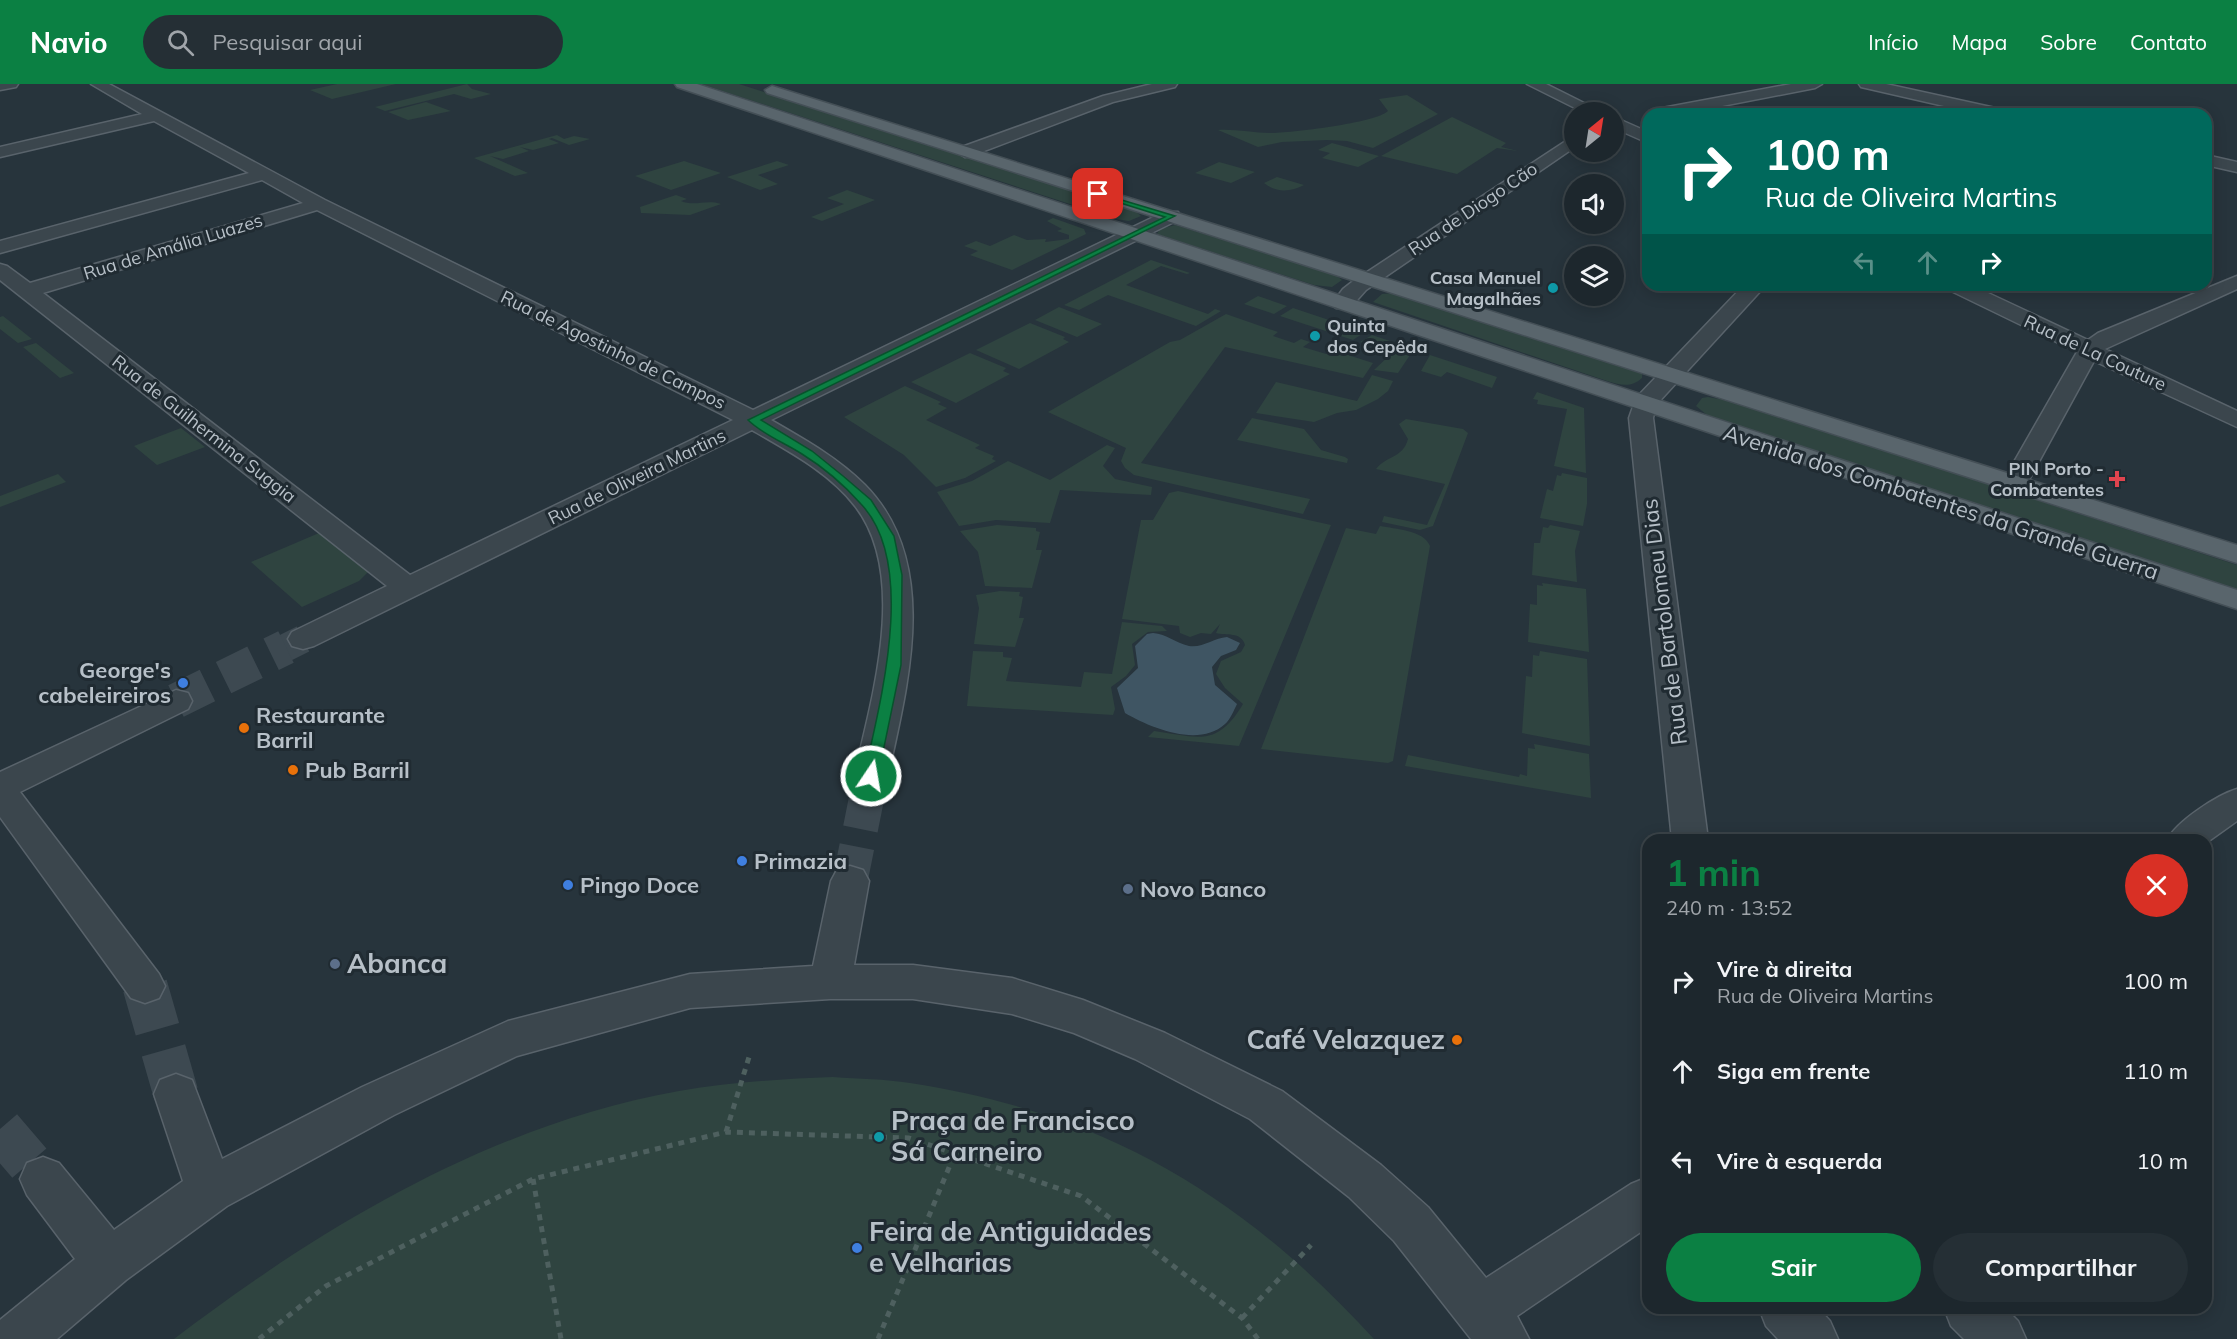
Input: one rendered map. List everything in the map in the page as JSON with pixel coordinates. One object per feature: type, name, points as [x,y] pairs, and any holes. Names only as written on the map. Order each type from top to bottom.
[{"type":"main road","name":"Avenida dos Combatentes da Grande Guerra","points":[[682,84],[2237,600]]},
{"type":"main road","name":"Avenida dos Combatentes da Grande Guerra","points":[[753,84],[2237,554]]},
{"type":"street","points":[[0,86],[11,84]]},
{"type":"street","name":"Rua de Agostinho de Campos","points":[[98,84],[262,175],[753,420],[809,453],[867,502],[888,536],[896,575],[895,665],[871,776]]},
{"type":"street","points":[[965,152],[1108,99],[1170,84]]},
{"type":"street","points":[[1534,84],[1573,102]]},
{"type":"street","points":[[1689,108],[1815,84]]},
{"type":"street","points":[[1866,84],[1973,108]]},
{"type":"street","points":[[0,152],[154,116]]},
{"type":"street","points":[[1624,120],[1642,117]]},
{"type":"street","points":[[1624,127],[1642,135]]},
{"type":"street","name":"Rua de Diogo Cão","points":[[1371,278],[1564,147]]},
{"type":"street","points":[[2212,161],[2237,167]]},
{"type":"street","points":[[0,247],[262,175]]},
{"type":"street","name":"Rua de Amália Luazes","points":[[27,291],[319,204]]},
{"type":"street","points":[[1133,235],[1171,216]]},
{"type":"street","name":"Rua de Oliveira Martins","points":[[303,639],[1133,235]]},
{"type":"street","name":"Rua de Guilhermina Suggia","points":[[0,270],[408,588]]},
{"type":"street","points":[[1343,304],[1350,293],[1371,278]]},
{"type":"street","points":[[2015,483],[2089,350],[2106,338],[2237,282]]},
{"type":"street","points":[[1644,403],[1750,291]]},
{"type":"street","name":"Rua de La Couture","points":[[1966,291],[2237,420]]},
{"type":"street","name":"Rua de Bartolomeu Dias","points":[[1644,403],[1641,426],[1689,834]]},
{"type":"street","points":[[146,986],[0,789],[176,701]]},
{"type":"street","points":[[2193,834],[2237,802]]},
{"type":"street","points":[[830,982],[850,881]]},
{"type":"street","points":[[17,1339],[109,1263],[210,1190],[378,1101],[508,1040],[690,991],[830,982],[913,982],[1012,996],[1083,1018],[1150,1046],[1266,1105],[1365,1180],[1411,1224],[1492,1324],[1642,1205]]},
{"type":"street","points":[[176,1094],[210,1190]]},
{"type":"street","points":[[43,1179],[109,1263]]},
{"type":"street","points":[[1789,1314],[1812,1339]]},
{"type":"street","points":[[1975,1314],[2000,1339]]},
{"type":"path","points":[[726,1132],[749,1057]]},
{"type":"path","points":[[260,1339],[326,1286],[533,1179],[726,1132],[909,1138],[1081,1197],[1242,1318],[1258,1339]]},
{"type":"path","points":[[878,1339],[955,1153]]},
{"type":"path","points":[[533,1179],[561,1339]]},
{"type":"path","points":[[1242,1318],[1311,1245]]},
{"type":"green space","points":[[337,84],[396,84],[332,99],[310,90]]},
{"type":"green space","points":[[467,84],[472,89],[491,94],[471,99],[454,94],[385,111],[375,107]]},
{"type":"green space","points":[[701,84],[739,84],[1134,210],[1141,216],[1129,221],[1116,219]]},
{"type":"green space","points":[[1407,95],[1438,114],[1373,148],[1347,141],[1327,140],[1282,142],[1258,147],[1218,130],[1280,133],[1351,123],[1367,120],[1388,111],[1379,99]]},
{"type":"green space","points":[[426,102],[451,111],[408,120],[388,112]]},
{"type":"green space","points":[[1452,117],[1506,143],[1501,147],[1518,151],[1497,148],[1457,174],[1381,156]]},
{"type":"green space","points":[[557,135],[564,139],[574,136],[590,139],[569,145],[552,138],[549,139],[559,143],[533,150],[520,147],[529,151],[503,159],[490,156],[528,173],[515,176],[474,158]]},
{"type":"green space","points":[[1332,143],[1379,156],[1358,167],[1322,158],[1330,153],[1318,150]]},
{"type":"green space","points":[[684,161],[721,173],[671,190],[635,176]]},
{"type":"green space","points":[[777,161],[789,165],[758,175],[778,184],[760,190],[727,177]]},
{"type":"green space","points":[[1219,162],[1255,172],[1231,183],[1195,173]]},
{"type":"green space","points":[[1277,177],[1304,185],[1284,190],[1273,189],[1264,183]]},
{"type":"green space","points":[[847,190],[875,200],[822,221],[811,217],[844,204],[827,198]]},
{"type":"green space","points":[[676,195],[687,199],[681,201],[686,203],[721,204],[690,215],[641,213],[640,207]]},
{"type":"green space","points":[[1053,218],[1084,229],[1086,234],[1012,270],[970,255],[978,251],[964,246],[976,241],[990,246],[1014,235],[1027,240],[1046,239],[1045,242],[1069,239],[1069,235],[1057,231],[1062,229],[1047,221]]},
{"type":"green space","points":[[1175,225],[1334,274],[1342,280],[1332,287],[1314,285],[1157,234],[1160,229]]},
{"type":"green space","points":[[1151,260],[1190,273],[1161,266],[1126,285],[1208,314],[1215,309],[1221,311],[1196,326],[1108,295],[1079,310],[1064,305]]},
{"type":"green space","points":[[1394,293],[1636,370],[1642,374],[1642,378],[1630,384],[1607,381],[1373,302],[1382,294]]},
{"type":"green space","points":[[1258,296],[1287,306],[1274,314],[1244,304]]},
{"type":"green space","points":[[1059,307],[1102,324],[1077,337],[1035,320]]},
{"type":"green space","points":[[1293,308],[1365,332],[1353,340],[1280,316]]},
{"type":"green space","points":[[1226,314],[1278,332],[1273,336],[1294,343],[1301,339],[1310,342],[1303,347],[1326,354],[1332,350],[1373,363],[1363,378],[1225,347],[1141,463],[1310,499],[1303,514],[1134,475],[1125,468],[1121,461],[1126,448],[1048,412],[1170,342],[1180,340]]},
{"type":"green space","points":[[3,316],[32,339],[18,343],[0,329],[0,317]]},
{"type":"green space","points":[[1030,323],[1065,337],[1063,339],[1069,342],[1019,369],[976,350]]},
{"type":"green space","points":[[1372,335],[1414,349],[1398,373],[1374,370],[1392,353],[1360,342]]},
{"type":"green space","points":[[36,343],[74,373],[60,378],[23,347]]},
{"type":"green space","points":[[970,353],[1006,368],[1003,371],[1010,374],[956,403],[911,382]]},
{"type":"green space","points":[[1430,355],[1497,377],[1492,388],[1447,372],[1441,377],[1421,371]]},
{"type":"green space","points":[[1372,375],[1393,381],[1388,391],[1378,399],[1356,410],[1337,413],[1314,422],[1256,413],[1276,382],[1357,401]]},
{"type":"green space","points":[[905,386],[941,402],[938,404],[947,408],[926,420],[980,445],[975,448],[994,456],[992,459],[996,461],[965,478],[936,487],[904,455],[844,417]]},
{"type":"green space","points":[[1537,392],[1584,408],[1586,473],[1554,466],[1567,409],[1537,404],[1538,400],[1533,399]]},
{"type":"green space","points":[[1702,398],[1731,401],[2237,565],[2237,591],[1707,415],[1696,406]]},
{"type":"green space","points":[[1252,418],[1304,429],[1321,450],[1345,457],[1348,459],[1347,463],[1237,440]]},
{"type":"green space","points":[[1406,419],[1463,429],[1468,433],[1433,526],[1420,530],[1382,522],[1384,516],[1427,525],[1445,484],[1376,469],[1406,445],[1408,439],[1399,424]]},
{"type":"green space","points":[[181,428],[205,447],[157,465],[134,446]]},
{"type":"green space","points":[[1107,445],[1115,448],[1103,466],[1115,479],[1152,487],[1151,495],[1060,490],[1050,523],[996,520],[959,526],[937,492],[972,481],[1008,461],[1050,480]]},
{"type":"green space","points":[[1562,473],[1587,478],[1587,504],[1583,526],[1540,518],[1547,489],[1553,491],[1557,475],[1561,476]]},
{"type":"green space","points":[[58,474],[66,482],[0,507],[0,496]]},
{"type":"green space","points":[[1178,491],[1331,525],[1239,746],[1148,737],[1154,731],[1195,737],[1215,733],[1234,718],[1243,704],[1225,688],[1216,674],[1221,661],[1241,652],[1245,645],[1240,638],[1216,633],[1220,624],[1211,634],[1201,633],[1190,637],[1180,633],[1179,626],[1122,619],[1141,520],[1153,520],[1169,493]]},
{"type":"green space","points":[[997,525],[1036,528],[1036,531],[1040,532],[1036,550],[1042,550],[1032,588],[985,586],[978,552],[960,531]]},
{"type":"green space","points":[[1550,525],[1580,531],[1575,551],[1577,582],[1532,575],[1534,543],[1540,543],[1543,527],[1548,528]]},
{"type":"green space","points":[[1380,526],[1415,533],[1427,541],[1430,546],[1393,761],[1388,763],[1261,749],[1346,528],[1376,534]]},
{"type":"green space","points":[[319,533],[368,572],[359,581],[302,607],[251,562]]},
{"type":"green space","points":[[1542,583],[1586,589],[1589,652],[1528,642],[1530,604],[1537,605],[1537,585],[1543,586]]},
{"type":"green space","points":[[1000,591],[1020,592],[1019,596],[1023,597],[1019,618],[1024,618],[1015,647],[974,644],[979,608],[976,595]]},
{"type":"green space","points":[[1122,622],[1162,626],[1167,631],[1148,632],[1132,644],[1135,665],[1126,676],[1111,687],[1115,709],[1113,715],[967,706],[973,651],[1003,652],[1003,657],[1012,658],[1006,681],[1081,687],[1084,672],[1112,674]]},
{"type":"green space","points":[[1540,651],[1587,659],[1590,746],[1522,733],[1526,676],[1532,677],[1533,655],[1539,656]]},
{"type":"green space","points":[[1534,744],[1589,754],[1591,798],[1405,766],[1408,755],[1519,777],[1520,774],[1527,776],[1528,748],[1535,749]]},
{"type":"green space","points":[[833,1077],[901,1082],[981,1097],[1046,1115],[1108,1139],[1166,1168],[1221,1203],[1273,1242],[1324,1288],[1374,1339],[174,1339],[289,1257],[412,1185],[476,1154],[542,1128],[610,1106],[679,1091],[756,1081]]},
{"type":"water","points":[[1153,633],[1189,646],[1199,646],[1227,637],[1240,643],[1236,650],[1221,656],[1212,667],[1215,685],[1237,704],[1225,724],[1202,735],[1189,735],[1161,729],[1125,713],[1117,688],[1138,668],[1135,646],[1147,634]]},
{"type":"tunnel","points":[[283,649],[303,639]]},
{"type":"tunnel","points":[[176,701],[286,647]]},
{"type":"tunnel","points":[[850,881],[871,776]]},
{"type":"tunnel","points":[[145,986],[176,1094]]},
{"type":"tunnel","points":[[0,1129],[43,1179]]},
{"type":"place","name":"Casa Manuel Magalhães","points":[[1553,288]]},
{"type":"place","name":"Quinta dos Cepêda","points":[[1315,336]]},
{"type":"place","name":"PIN Porto - Combatentes","points":[[2117,479]]},
{"type":"place","name":"George's cabeleireiros","points":[[183,683]]},
{"type":"place","name":"Restaurante Barril","points":[[244,728]]},
{"type":"place","name":"Pub Barril","points":[[293,770]]},
{"type":"place","name":"Primazia","points":[[742,861]]},
{"type":"place","name":"Pingo Doce","points":[[568,885]]},
{"type":"place","name":"Novo Banco","points":[[1128,889]]},
{"type":"place","name":"Abanca","points":[[335,964]]},
{"type":"place","name":"Café Velazquez","points":[[1457,1040]]},
{"type":"place","name":"Praça de Francisco Sá Carneiro","points":[[879,1137]]},
{"type":"place","name":"Feira de Antiguidades e Velharias","points":[[857,1248]]},
{"type":"route","points":[[871,776],[895,665],[896,575],[888,536],[867,502],[809,453],[753,420],[1171,216],[1098,194]]}]
